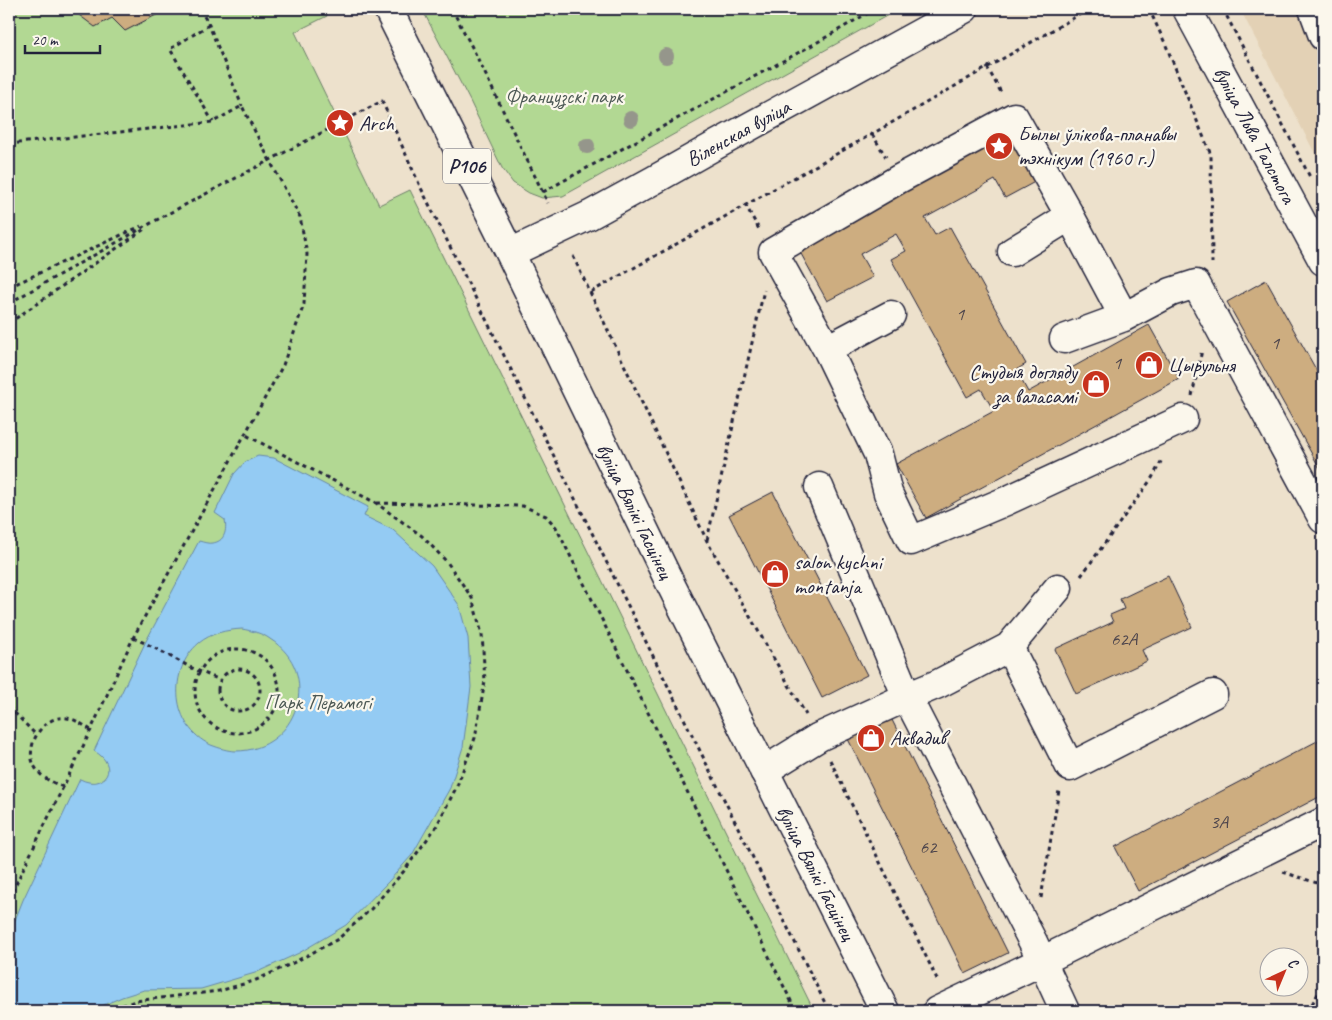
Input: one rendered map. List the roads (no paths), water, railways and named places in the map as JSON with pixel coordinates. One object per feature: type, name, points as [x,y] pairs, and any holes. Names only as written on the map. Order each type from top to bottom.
[{"type":"main road","name":"вуліца Вялікі Гасцінец","points":[[388,9],[424,78],[672,587],[885,1011]]},
{"type":"main road","name":"Віленская вуліца","points":[[510,254],[590,215],[964,9]]},
{"type":"main road","name":"вуліца Льва Талстога","points":[[1187,9],[1323,261]]},
{"type":"main road","points":[[1313,9],[1323,36]]},
{"type":"main road","points":[[1124,317],[1014,117],[899,179],[773,252],[827,349],[878,454],[888,494],[911,541],[1006,501],[1183,419]]},
{"type":"main road","points":[[1012,252],[1070,216]]},
{"type":"main road","points":[[1064,339],[1124,317],[1171,292],[1196,284],[1321,511]]},
{"type":"main road","points":[[827,349],[891,315]]},
{"type":"main road","points":[[819,487],[907,697],[1042,961],[1065,1011]]},
{"type":"main road","points":[[764,770],[819,737],[938,684],[1009,648],[1068,584]]},
{"type":"main road","points":[[1009,648],[1070,767],[1213,694]]},
{"type":"main road","points":[[943,1008],[1323,822]]},
{"type":"water","points":[[258,456],[274,458],[368,507],[364,516],[393,530],[432,566],[459,605],[468,638],[471,687],[463,747],[450,788],[412,855],[389,881],[346,925],[299,953],[255,973],[201,989],[144,990],[90,1011],[12,1011],[9,1006],[9,935],[23,900],[80,779],[97,782],[103,780],[106,775],[108,769],[106,763],[94,751],[145,643],[199,541],[216,542],[224,535],[226,528],[225,520],[215,513],[234,474],[245,462]],"holes":[[[242,629],[257,632],[267,637],[286,653],[296,670],[299,689],[296,707],[288,724],[275,738],[257,748],[233,751],[211,745],[198,737],[188,725],[181,712],[178,682],[189,654],[199,643],[219,633]]]},
{"type":"place","name":"Arch","points":[[340,123]]},
{"type":"place","name":"Былы ўлікова-планавы тэхнікум (1960 г.)","points":[[999,146]]},
{"type":"place","name":"Цырульня","points":[[1149,365]]},
{"type":"place","name":"Студыя догляду за валасамі","points":[[1096,384]]},
{"type":"place","name":"salon kychni montanja","points":[[775,574]]},
{"type":"place","name":"Аквадив","points":[[871,738]]},
{"type":"park label","name":"Французскі парк","points":[[564,96]]},
{"type":"park label","name":"Парк Перамогі","points":[[318,702]]}]
